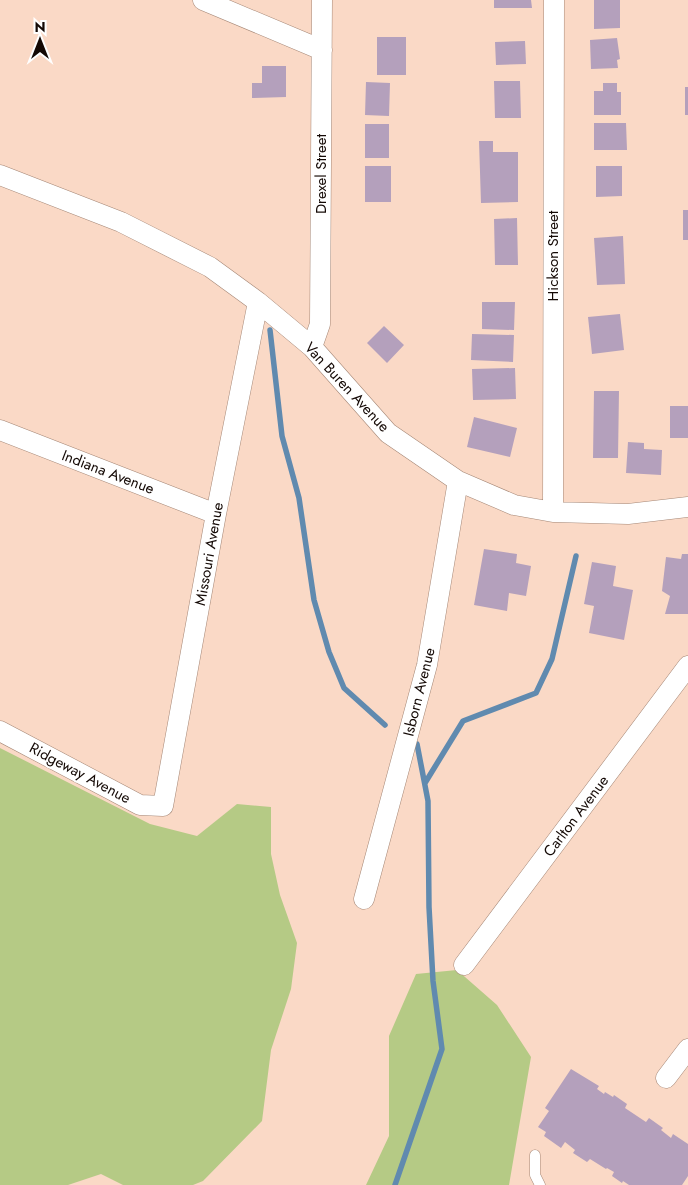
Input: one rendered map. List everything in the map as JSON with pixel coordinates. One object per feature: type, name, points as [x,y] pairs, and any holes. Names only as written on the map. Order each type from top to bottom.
[{"type":"street","points":[[203,0],[322,50]]},
{"type":"street","name":"Drexel Street","points":[[312,347],[320,324],[322,0]]},
{"type":"street","name":"Hickson Street","points":[[553,512],[554,0]]},
{"type":"street","name":"Van Buren Avenue","points":[[0,175],[122,222],[210,267],[258,302],[312,347],[388,433],[458,481],[514,505],[553,512],[628,514],[688,507]]},
{"type":"street","name":"Missouri Avenue","points":[[163,806],[216,514],[258,302]]},
{"type":"street","name":"Indiana Avenue","points":[[0,430],[216,514]]},
{"type":"street","name":"Isborn Avenue","points":[[364,899],[427,665],[458,481]]},
{"type":"street","name":"Carlton Avenue","points":[[464,965],[688,666]]},
{"type":"street","name":"Ridgeway Avenue","points":[[0,731],[140,805],[163,806]]},
{"type":"street","points":[[666,1078],[688,1049]]},
{"type":"lane","points":[[535,1154],[535,1175],[540,1185]]},
{"type":"green space","points":[[0,748],[150,824],[197,836],[237,804],[271,807],[271,854],[280,895],[297,943],[291,989],[271,1050],[262,1121],[203,1181],[193,1185],[123,1185],[101,1174],[68,1185],[0,1185]]},
{"type":"green space","points":[[457,970],[497,1005],[531,1057],[509,1185],[366,1185],[389,1136],[389,1036],[416,974]]},
{"type":"building","points":[[494,0],[531,0],[532,8],[494,8]]},
{"type":"building","points":[[594,0],[620,0],[620,28],[594,29]]},
{"type":"building","points":[[377,37],[406,37],[406,75],[377,75]]},
{"type":"building","points":[[617,38],[620,59],[617,60],[618,68],[591,69],[590,40]]},
{"type":"building","points":[[525,41],[526,64],[496,65],[495,42]]},
{"type":"building","points":[[262,66],[286,66],[286,97],[252,98],[252,83],[262,83]]},
{"type":"building","points":[[494,81],[520,81],[521,118],[495,118]]},
{"type":"building","points":[[366,82],[390,83],[389,116],[365,115]]},
{"type":"building","points":[[603,83],[617,83],[617,92],[621,92],[621,115],[594,115],[594,91],[603,91]]},
{"type":"building","points":[[685,87],[688,87],[688,115],[685,115]]},
{"type":"building","points":[[594,123],[626,123],[627,150],[594,150]]},
{"type":"building","points":[[365,124],[389,124],[389,158],[365,158]]},
{"type":"building","points":[[479,141],[493,141],[493,152],[518,152],[518,202],[481,203]]},
{"type":"building","points":[[365,166],[391,166],[391,202],[365,202]]},
{"type":"building","points":[[596,166],[622,166],[622,196],[596,197]]},
{"type":"building","points":[[683,210],[688,210],[688,240],[683,240]]},
{"type":"building","points":[[517,218],[518,265],[495,265],[494,219]]},
{"type":"building","points":[[623,236],[625,284],[597,285],[594,238]]},
{"type":"building","points":[[482,302],[515,302],[514,330],[482,329]]},
{"type":"building","points":[[620,314],[624,350],[592,354],[588,317]]},
{"type":"building","points":[[384,326],[404,345],[387,363],[367,343]]},
{"type":"building","points":[[472,334],[514,335],[513,362],[471,360]]},
{"type":"building","points":[[515,368],[516,399],[473,400],[472,369]]},
{"type":"building","points":[[594,391],[619,391],[618,458],[593,458]]},
{"type":"building","points":[[670,406],[688,406],[688,438],[670,438]]},
{"type":"building","points":[[474,417],[517,428],[510,457],[467,447]]},
{"type":"building","points":[[628,442],[644,443],[644,449],[662,450],[661,475],[626,473]]},
{"type":"building","points":[[484,549],[517,554],[516,563],[531,566],[526,596],[509,593],[507,611],[474,605]]},
{"type":"building","points":[[682,554],[688,554],[688,614],[665,614],[670,596],[662,591],[666,557],[681,559]]},
{"type":"building","points":[[592,562],[616,566],[613,586],[633,590],[624,640],[589,633],[594,606],[584,604]]},
{"type":"building","points":[[571,1069],[599,1086],[597,1089],[604,1094],[605,1092],[613,1097],[614,1095],[627,1104],[625,1108],[646,1122],[649,1118],[663,1128],[661,1130],[671,1138],[673,1134],[688,1144],[688,1176],[682,1185],[629,1185],[623,1181],[622,1183],[612,1176],[614,1172],[590,1159],[587,1162],[573,1153],[575,1150],[565,1142],[561,1148],[544,1136],[546,1132],[538,1127],[549,1111],[545,1108]]},
{"type":"waterway","points":[[270,330],[282,436],[299,498],[314,600],[329,652],[344,688],[385,725]]},
{"type":"waterway","points":[[425,783],[463,721],[536,693],[552,659],[576,556]]},
{"type":"waterway","points":[[395,1185],[442,1049],[433,981],[429,907],[428,801],[417,744]]}]
